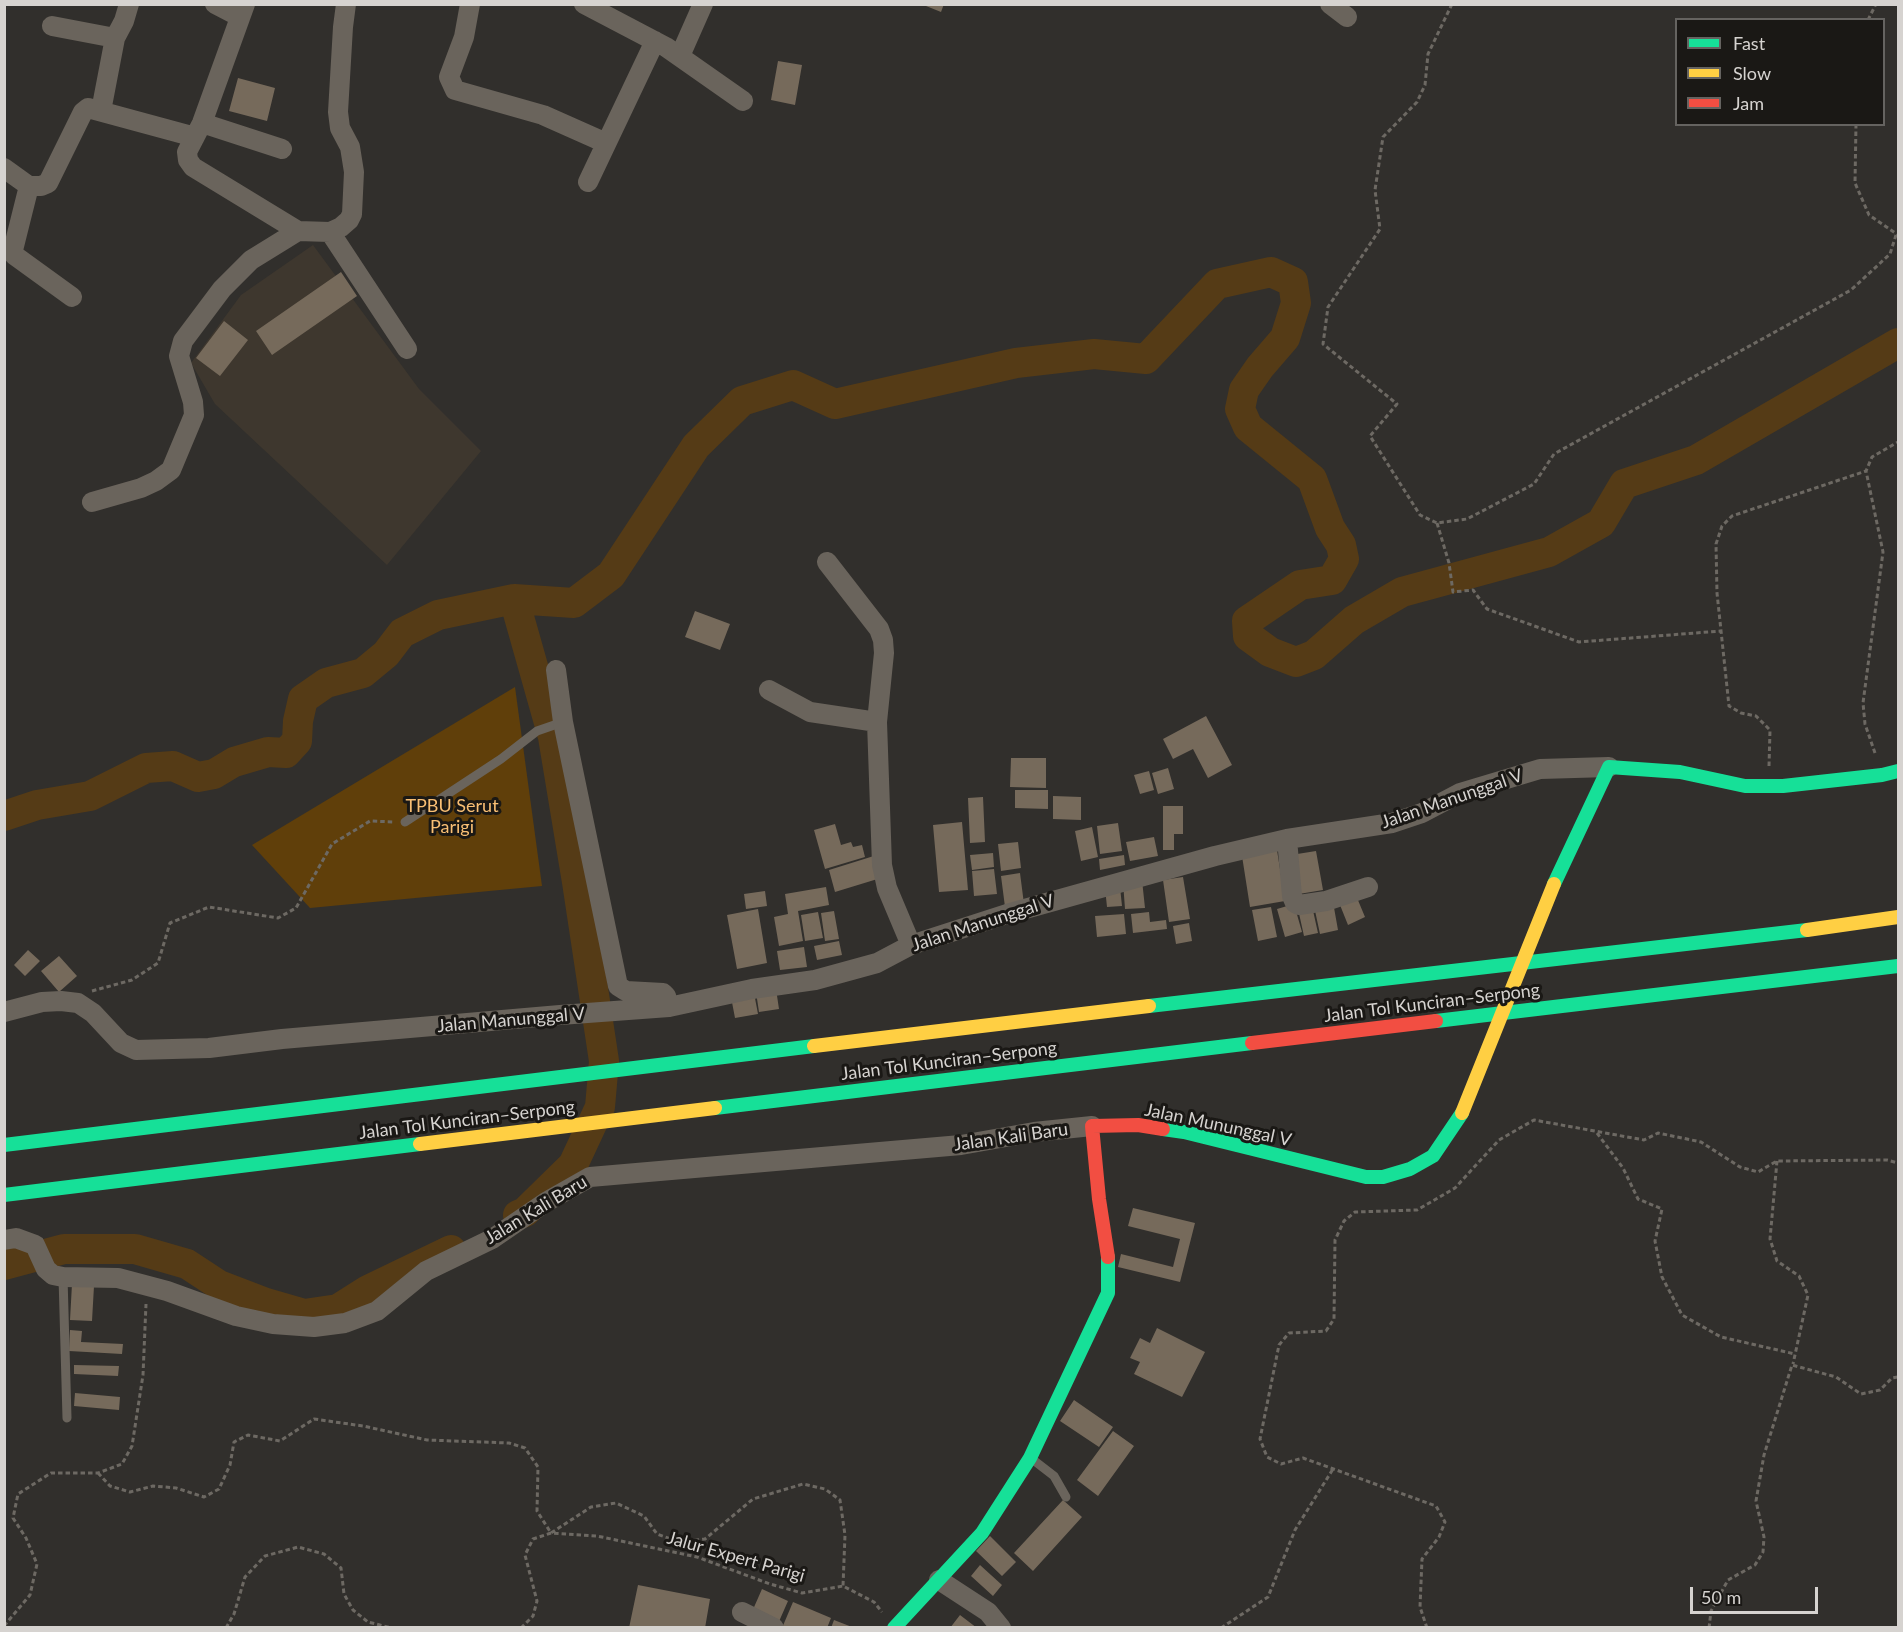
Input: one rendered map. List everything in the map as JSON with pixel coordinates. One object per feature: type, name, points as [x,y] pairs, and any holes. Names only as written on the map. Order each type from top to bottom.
[{"type":"main road","name":"Jalan Manunggal V","points":[[1609,767],[1680,772],[1745,786],[1769,786],[1882,775],[1899,771]]},
{"type":"main road","name":"Jalan Mununggal V","points":[[1092,1126],[1138,1125],[1184,1132],[1366,1177],[1383,1177],[1410,1169],[1432,1156],[1462,1113],[1554,884],[1609,767]]},
{"type":"main road","points":[[1806,930],[1899,908]]},
{"type":"main road","name":"Jalan Tol Kunciran–Serpong","points":[[4,1145],[1899,917]]},
{"type":"main road","name":"Jalan Tol Kunciran–Serpong","points":[[4,1195],[1899,966]]},
{"type":"main road","points":[[894,1627],[982,1533],[1030,1458],[1108,1293],[1108,1257],[1099,1199],[1092,1126]]},
{"type":"street","points":[[101,111],[115,38],[124,21],[129,4]]},
{"type":"street","points":[[215,4],[243,11],[198,130],[187,152],[188,160],[193,167],[298,231],[330,232],[349,220],[352,214],[354,172],[350,147],[340,128],[338,112],[346,4]]},
{"type":"street","points":[[470,4],[464,37],[449,77],[455,90],[543,115],[606,143]]},
{"type":"street","points":[[584,4],[680,56],[743,101]]},
{"type":"street","points":[[680,56],[703,4]]},
{"type":"street","points":[[1330,4],[1347,17]]},
{"type":"street","points":[[52,26],[115,38]]},
{"type":"street","points":[[588,182],[655,41]]},
{"type":"street","points":[[4,168],[29,186],[41,186],[49,180],[85,109],[198,130],[282,149]]},
{"type":"street","points":[[29,186],[13,250],[14,255],[72,297]]},
{"type":"street","points":[[92,502],[141,488],[171,470],[194,415],[193,402],[179,356],[183,341],[236,274],[251,260],[298,231]]},
{"type":"street","points":[[330,232],[407,349]]},
{"type":"street","points":[[827,562],[879,629],[883,640],[884,653],[877,722],[882,865],[887,888],[911,945]]},
{"type":"street","points":[[556,670],[558,724],[618,986],[626,991],[663,993],[669,1008]]},
{"type":"street","points":[[770,690],[810,712],[877,722]]},
{"type":"street","name":"Jalan Manunggal V","points":[[4,1012],[42,1002],[60,1000],[78,1003],[93,1013],[121,1043],[136,1050],[209,1048],[282,1039],[669,1008],[752,989],[815,980],[877,963],[911,945],[1071,896],[1215,856],[1287,839],[1392,823],[1422,813],[1460,793],[1540,769],[1609,767]]},
{"type":"street","points":[[1287,839],[1292,896],[1295,903],[1299,905],[1326,901],[1368,887]]},
{"type":"street","name":"Jalan Kali Baru","points":[[54,1273],[118,1278],[167,1291],[236,1316],[273,1324],[314,1327],[345,1323],[377,1311],[426,1271],[492,1239],[546,1202],[590,1177],[961,1145],[1034,1132],[1092,1126]]},
{"type":"street","points":[[4,1240],[16,1238],[35,1245],[54,1273]]},
{"type":"street","points":[[939,1580],[988,1611],[1001,1628]]},
{"type":"street","points":[[742,1612],[774,1628]]},
{"type":"lane","points":[[405,822],[501,759],[537,731],[558,724]]},
{"type":"lane","points":[[54,1273],[68,1418]]},
{"type":"lane","points":[[1030,1458],[1054,1476],[1066,1497]]},
{"type":"path","points":[[1452,4],[1428,54],[1425,85],[1417,102],[1383,136],[1375,190],[1380,229],[1328,307],[1323,344],[1397,404],[1370,436],[1420,515],[1437,523],[1467,519],[1534,484],[1554,454],[1851,290],[1890,254],[1897,235],[1869,215],[1855,183],[1856,126]]},
{"type":"path","points":[[1869,18],[1875,4]]},
{"type":"path","points":[[1882,775],[1865,724],[1863,703],[1883,552],[1866,471],[1872,457],[1899,442]]},
{"type":"path","points":[[1769,786],[1770,730],[1756,716],[1741,713],[1729,706],[1721,631],[1716,544],[1722,526],[1732,516],[1866,471]]},
{"type":"path","points":[[1437,523],[1449,562],[1453,592],[1473,590],[1487,609],[1579,642],[1721,631]]},
{"type":"path","points":[[91,992],[132,980],[158,963],[170,924],[209,907],[278,918],[296,908],[332,844],[370,821],[405,822]]},
{"type":"path","points":[[1427,1628],[1420,1607],[1422,1559],[1439,1537],[1445,1522],[1436,1506],[1303,1458],[1281,1464],[1267,1457],[1260,1439],[1279,1345],[1289,1333],[1326,1331],[1334,1319],[1335,1240],[1344,1221],[1355,1212],[1417,1210],[1455,1188],[1499,1140],[1534,1120],[1644,1140],[1658,1133],[1701,1142],[1740,1167],[1758,1172],[1778,1161],[1887,1160],[1899,1163]]},
{"type":"path","points":[[1596,1132],[1623,1168],[1638,1199],[1662,1209],[1655,1241],[1662,1277],[1682,1315],[1721,1337],[1795,1354]]},
{"type":"path","points":[[1709,1628],[1711,1611],[1728,1580],[1755,1565],[1763,1552],[1764,1537],[1756,1501],[1764,1455],[1792,1365],[1808,1295],[1799,1276],[1777,1261],[1770,1239],[1778,1161]]},
{"type":"path","points":[[4,1626],[30,1595],[37,1564],[26,1538],[13,1518],[18,1494],[51,1473],[98,1473],[122,1464],[132,1446],[143,1375],[146,1286]]},
{"type":"path","points":[[1792,1365],[1836,1377],[1861,1394],[1880,1390],[1892,1378],[1899,1377]]},
{"type":"path","points":[[98,1473],[110,1486],[130,1492],[153,1486],[176,1488],[204,1497],[219,1489],[230,1465],[234,1442],[248,1435],[280,1441],[314,1419],[363,1426],[427,1440],[509,1443],[525,1448],[538,1467],[537,1511],[551,1533]]},
{"type":"path","points":[[1221,1628],[1268,1597],[1295,1530],[1333,1469]]},
{"type":"path","name":"Jalur Expert Parigi","points":[[521,1628],[533,1616],[537,1601],[525,1555],[533,1539],[551,1533],[591,1507],[616,1503],[644,1516],[657,1534],[679,1542],[705,1539],[753,1499],[803,1484],[825,1489],[840,1500],[845,1535],[843,1586],[802,1593],[770,1584],[697,1557],[597,1536],[551,1533]]},
{"type":"path","points":[[226,1628],[234,1614],[245,1577],[265,1556],[298,1547],[324,1554],[341,1568],[344,1594],[353,1610],[368,1622],[392,1628]]},
{"type":"path","points":[[843,1586],[874,1602],[894,1627]]},
{"type":"shaded area","points":[[313,245],[419,389],[481,451],[387,565],[215,404],[191,363],[241,295]]},
{"type":"green space","name":"TPBU Serut Parigi","points":[[515,687],[542,886],[310,908],[252,845]]},
{"type":"building","points":[[921,4],[944,4],[941,12]]},
{"type":"building","points":[[778,61],[802,65],[795,105],[771,100]]},
{"type":"building","points":[[238,78],[275,88],[267,121],[229,111]]},
{"type":"building","points":[[341,272],[357,296],[272,355],[256,331]]},
{"type":"building","points":[[224,321],[248,340],[220,376],[196,358]]},
{"type":"building","points":[[695,611],[730,624],[720,650],[685,637]]},
{"type":"building","points":[[1206,716],[1232,765],[1208,778],[1193,749],[1173,759],[1163,739]]},
{"type":"building","points":[[1011,758],[1046,758],[1046,788],[1010,787]]},
{"type":"building","points":[[1168,768],[1174,789],[1158,794],[1152,773]]},
{"type":"building","points":[[1149,771],[1154,790],[1140,794],[1134,775]]},
{"type":"building","points":[[1015,790],[1048,790],[1048,809],[1015,808]]},
{"type":"building","points":[[1053,796],[1081,797],[1081,820],[1053,819]]},
{"type":"building","points":[[983,797],[985,842],[970,843],[968,798]]},
{"type":"building","points":[[1163,806],[1183,806],[1183,834],[1174,834],[1174,850],[1163,850]]},
{"type":"building","points":[[962,822],[968,890],[939,892],[933,825]]},
{"type":"building","points":[[1118,823],[1122,851],[1100,854],[1097,826]]},
{"type":"building","points":[[835,824],[841,845],[851,842],[853,847],[862,845],[865,857],[825,869],[814,830]]},
{"type":"building","points":[[1092,827],[1098,857],[1081,861],[1075,831]]},
{"type":"building","points":[[1154,837],[1158,856],[1130,861],[1126,842]]},
{"type":"building","points":[[1018,842],[1021,868],[1001,871],[998,844]]},
{"type":"building","points":[[1277,850],[1285,901],[1250,907],[1242,856]]},
{"type":"building","points":[[1316,851],[1323,890],[1299,894],[1291,855]]},
{"type":"building","points":[[993,853],[994,867],[972,870],[970,855]]},
{"type":"building","points":[[877,855],[884,877],[835,892],[829,870]]},
{"type":"building","points":[[1124,855],[1125,865],[1100,870],[1099,859]]},
{"type":"building","points":[[994,869],[997,894],[974,896],[972,871]]},
{"type":"building","points":[[1020,873],[1024,904],[1005,907],[1001,876]]},
{"type":"building","points":[[1183,877],[1190,919],[1169,922],[1163,880]]},
{"type":"building","points":[[1142,880],[1145,908],[1125,909],[1123,882]]},
{"type":"building","points":[[826,887],[829,905],[798,911],[803,941],[779,946],[774,917],[788,914],[785,894]]},
{"type":"building","points":[[1120,887],[1122,906],[1107,907],[1105,888]]},
{"type":"building","points":[[765,891],[767,906],[746,909],[744,894]]},
{"type":"building","points":[[1355,893],[1365,917],[1348,925],[1338,900]]},
{"type":"building","points":[[1333,902],[1338,930],[1320,934],[1314,906]]},
{"type":"building","points":[[1294,904],[1302,932],[1285,937],[1277,909]]},
{"type":"building","points":[[1312,906],[1318,933],[1304,936],[1298,909]]},
{"type":"building","points":[[1271,907],[1277,937],[1258,941],[1252,910]]},
{"type":"building","points":[[758,909],[767,963],[737,969],[727,915]]},
{"type":"building","points":[[834,911],[839,939],[825,941],[821,913]]},
{"type":"building","points":[[818,912],[823,938],[805,941],[801,915]]},
{"type":"building","points":[[1149,912],[1150,922],[1166,920],[1167,929],[1133,933],[1131,914]]},
{"type":"building","points":[[1124,914],[1126,934],[1097,937],[1095,916]]},
{"type":"building","points":[[1189,923],[1192,941],[1176,944],[1173,926]]},
{"type":"building","points":[[839,941],[842,955],[817,960],[814,946]]},
{"type":"building","points":[[804,947],[807,967],[780,970],[777,951]]},
{"type":"building","points":[[28,950],[40,961],[25,976],[14,965]]},
{"type":"building","points":[[59,956],[77,976],[59,992],[41,971]]},
{"type":"building","points":[[776,989],[779,1009],[759,1012],[756,992]]},
{"type":"building","points":[[754,993],[758,1014],[735,1018],[731,997]]},
{"type":"building","points":[[1133,1208],[1195,1223],[1180,1282],[1118,1267],[1121,1254],[1173,1267],[1180,1239],[1128,1226]]},
{"type":"building","points":[[72,1284],[94,1286],[92,1321],[70,1320]]},
{"type":"building","points":[[1157,1328],[1205,1352],[1182,1397],[1134,1374],[1140,1362],[1130,1358],[1140,1338],[1150,1343]]},
{"type":"building","points":[[70,1330],[82,1331],[81,1342],[123,1344],[122,1354],[69,1351]]},
{"type":"building","points":[[74,1365],[119,1366],[118,1376],[74,1374]]},
{"type":"building","points":[[75,1393],[120,1397],[119,1410],[74,1406]]},
{"type":"building","points":[[1074,1400],[1113,1427],[1099,1447],[1060,1421]]},
{"type":"building","points":[[1113,1431],[1134,1446],[1098,1496],[1077,1480]]},
{"type":"building","points":[[1063,1500],[1082,1517],[1033,1571],[1014,1553]]},
{"type":"building","points":[[990,1536],[1016,1562],[1002,1576],[976,1551]]},
{"type":"building","points":[[980,1565],[1002,1585],[993,1596],[971,1576]]},
{"type":"building","points":[[638,1585],[710,1599],[705,1628],[629,1628]]},
{"type":"building","points":[[762,1589],[788,1601],[777,1626],[751,1614]]},
{"type":"building","points":[[793,1602],[831,1618],[827,1628],[782,1628]]},
{"type":"building","points":[[960,1615],[977,1628],[950,1628]]},
{"type":"building","points":[[834,1620],[852,1627],[852,1628],[831,1628]]},
{"type":"waterway","points":[[518,1215],[525,1212],[573,1165],[600,1107],[604,1061],[553,737],[514,599],[574,603],[611,575],[696,446],[742,401],[793,385],[835,404],[1016,363],[1094,354],[1146,359],[1217,284],[1271,272],[1293,282],[1296,303],[1285,338],[1244,390],[1240,409],[1248,427],[1312,479],[1330,528],[1341,545],[1344,559],[1332,580],[1300,585],[1247,621],[1248,636],[1270,652],[1296,662],[1314,655],[1354,620],[1402,592],[1549,552],[1601,523],[1624,484],[1696,460],[1898,343]]},
{"type":"waterway","points":[[4,816],[37,805],[90,796],[146,768],[173,766],[198,777],[214,774],[234,762],[268,752],[286,753],[297,741],[298,721],[303,699],[326,683],[363,673],[386,654],[402,633],[438,615],[514,599]]},
{"type":"waterway","points":[[4,1265],[64,1249],[135,1249],[187,1264],[219,1285],[266,1303],[304,1314],[338,1309],[368,1290],[451,1250]]},
{"type":"traffic: fast","points":[[1554,884],[1609,767],[1680,772],[1745,786],[1783,786],[1882,775],[1898,771]]},
{"type":"traffic: fast","points":[[1149,1006],[1807,930]]},
{"type":"traffic: fast","points":[[1436,1021],[1898,966]]},
{"type":"traffic: fast","points":[[715,1108],[1252,1043]]},
{"type":"traffic: fast","points":[[4,1145],[814,1046]]},
{"type":"traffic: fast","points":[[1163,1129],[1184,1132],[1366,1177],[1383,1177],[1410,1169],[1433,1156],[1462,1113]]},
{"type":"traffic: fast","points":[[4,1195],[420,1144]]},
{"type":"traffic: fast","points":[[894,1628],[982,1533],[1030,1458],[1108,1293],[1108,1257]]},
{"type":"traffic: slow","points":[[1462,1113],[1554,884]]},
{"type":"traffic: slow","points":[[1807,930],[1898,917]]},
{"type":"traffic: slow","points":[[814,1046],[1149,1006]]},
{"type":"traffic: slow","points":[[420,1144],[715,1108]]},
{"type":"traffic: jam","points":[[1252,1043],[1436,1021]]},
{"type":"traffic: jam","points":[[1108,1257],[1099,1199],[1092,1126],[1138,1125],[1163,1129]]}]
